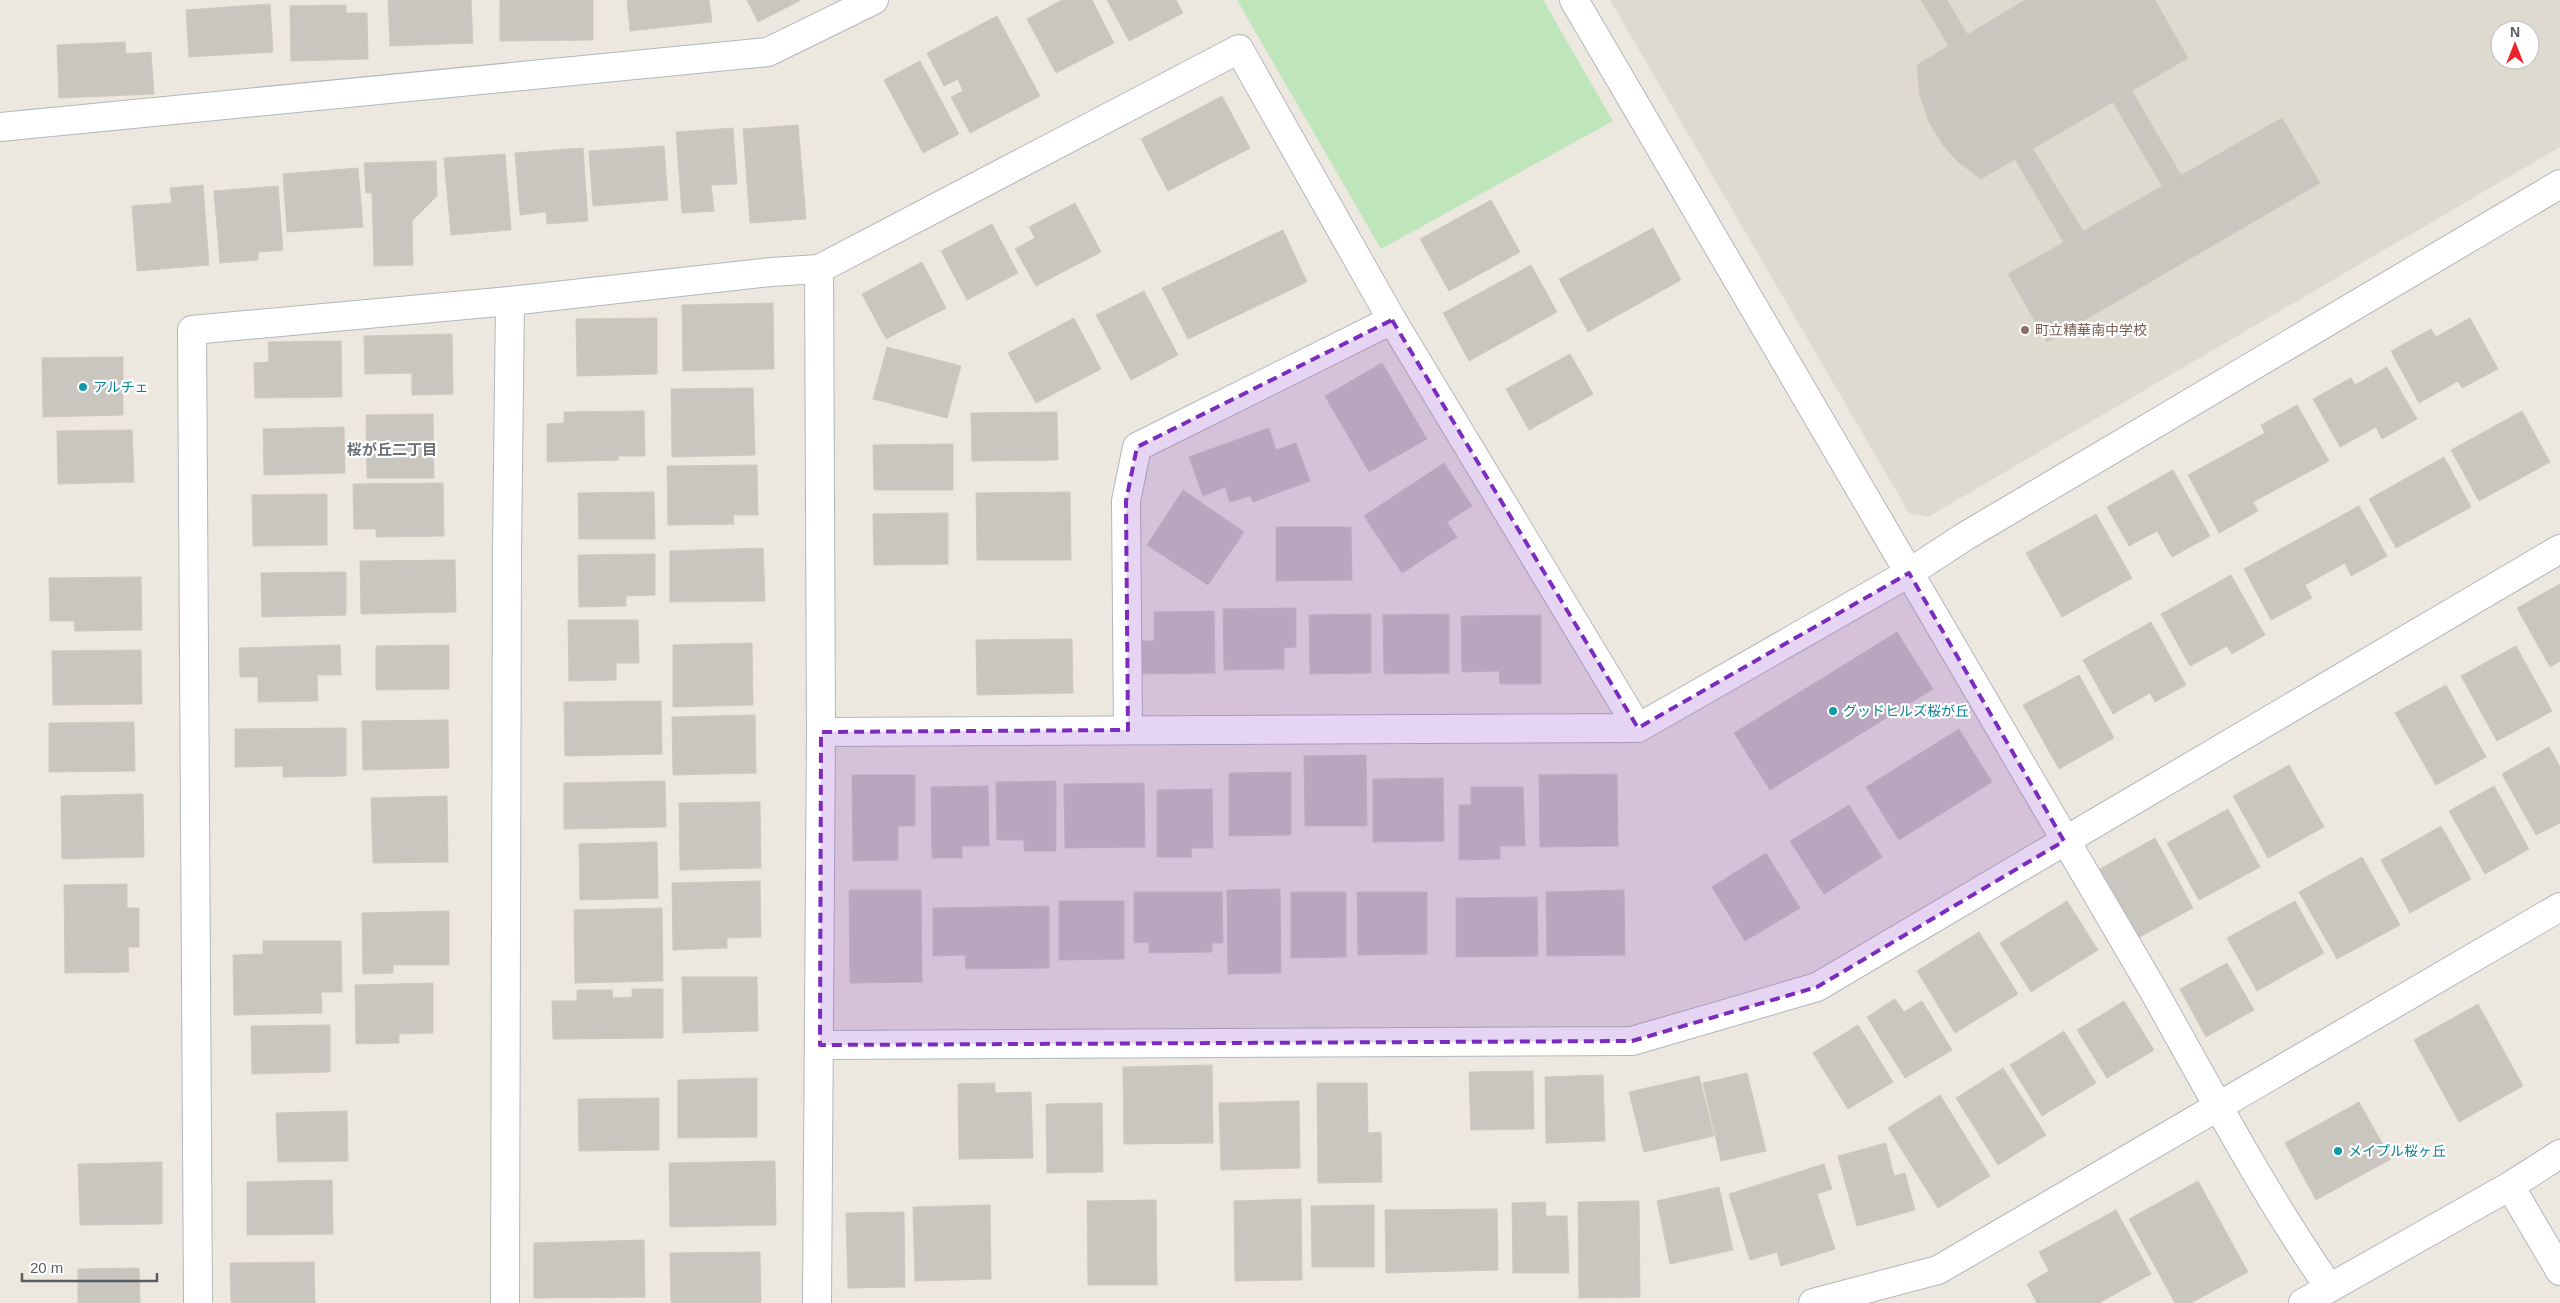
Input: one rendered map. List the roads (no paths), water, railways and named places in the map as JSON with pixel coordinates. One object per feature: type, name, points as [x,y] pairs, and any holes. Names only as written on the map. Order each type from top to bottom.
[{"type":"street","points":[[0,127],[768,52],[874,0]]},
{"type":"street","points":[[1574,0],[2064,841],[2152,988],[2219,1107],[2298,1241],[2329,1287]]},
{"type":"street","points":[[198,1303],[192,330],[510,301],[762,273],[819,269],[1238,49],[1392,320],[1638,728]]},
{"type":"street","points":[[821,732],[1638,728],[1909,573],[1964,537],[2560,184]]},
{"type":"street","points":[[817,1303],[821,732],[819,269]]},
{"type":"street","points":[[505,1303],[506,550],[510,301]]},
{"type":"street","points":[[1128,730],[1126,501],[1137,447],[1392,320]]},
{"type":"street","points":[[820,1045],[1632,1040],[1817,987],[2560,549]]},
{"type":"street","points":[[1813,1303],[1938,1270],[2560,907]]},
{"type":"street","points":[[2303,1303],[2510,1186],[2560,1154]]},
{"type":"street","points":[[2510,1186],[2560,1271]]},
{"type":"place","name":"町立精華南中学校","points":[[2025,330]]},
{"type":"place","name":"アルチェ","points":[[83,387]]},
{"type":"place","name":"グッドヒルズ桜が丘","points":[[1833,711]]},
{"type":"place","name":"メイプル桜ヶ丘","points":[[2338,1151]]},
{"type":"district","name":"桜が丘二丁目","points":[[392,449]]}]
